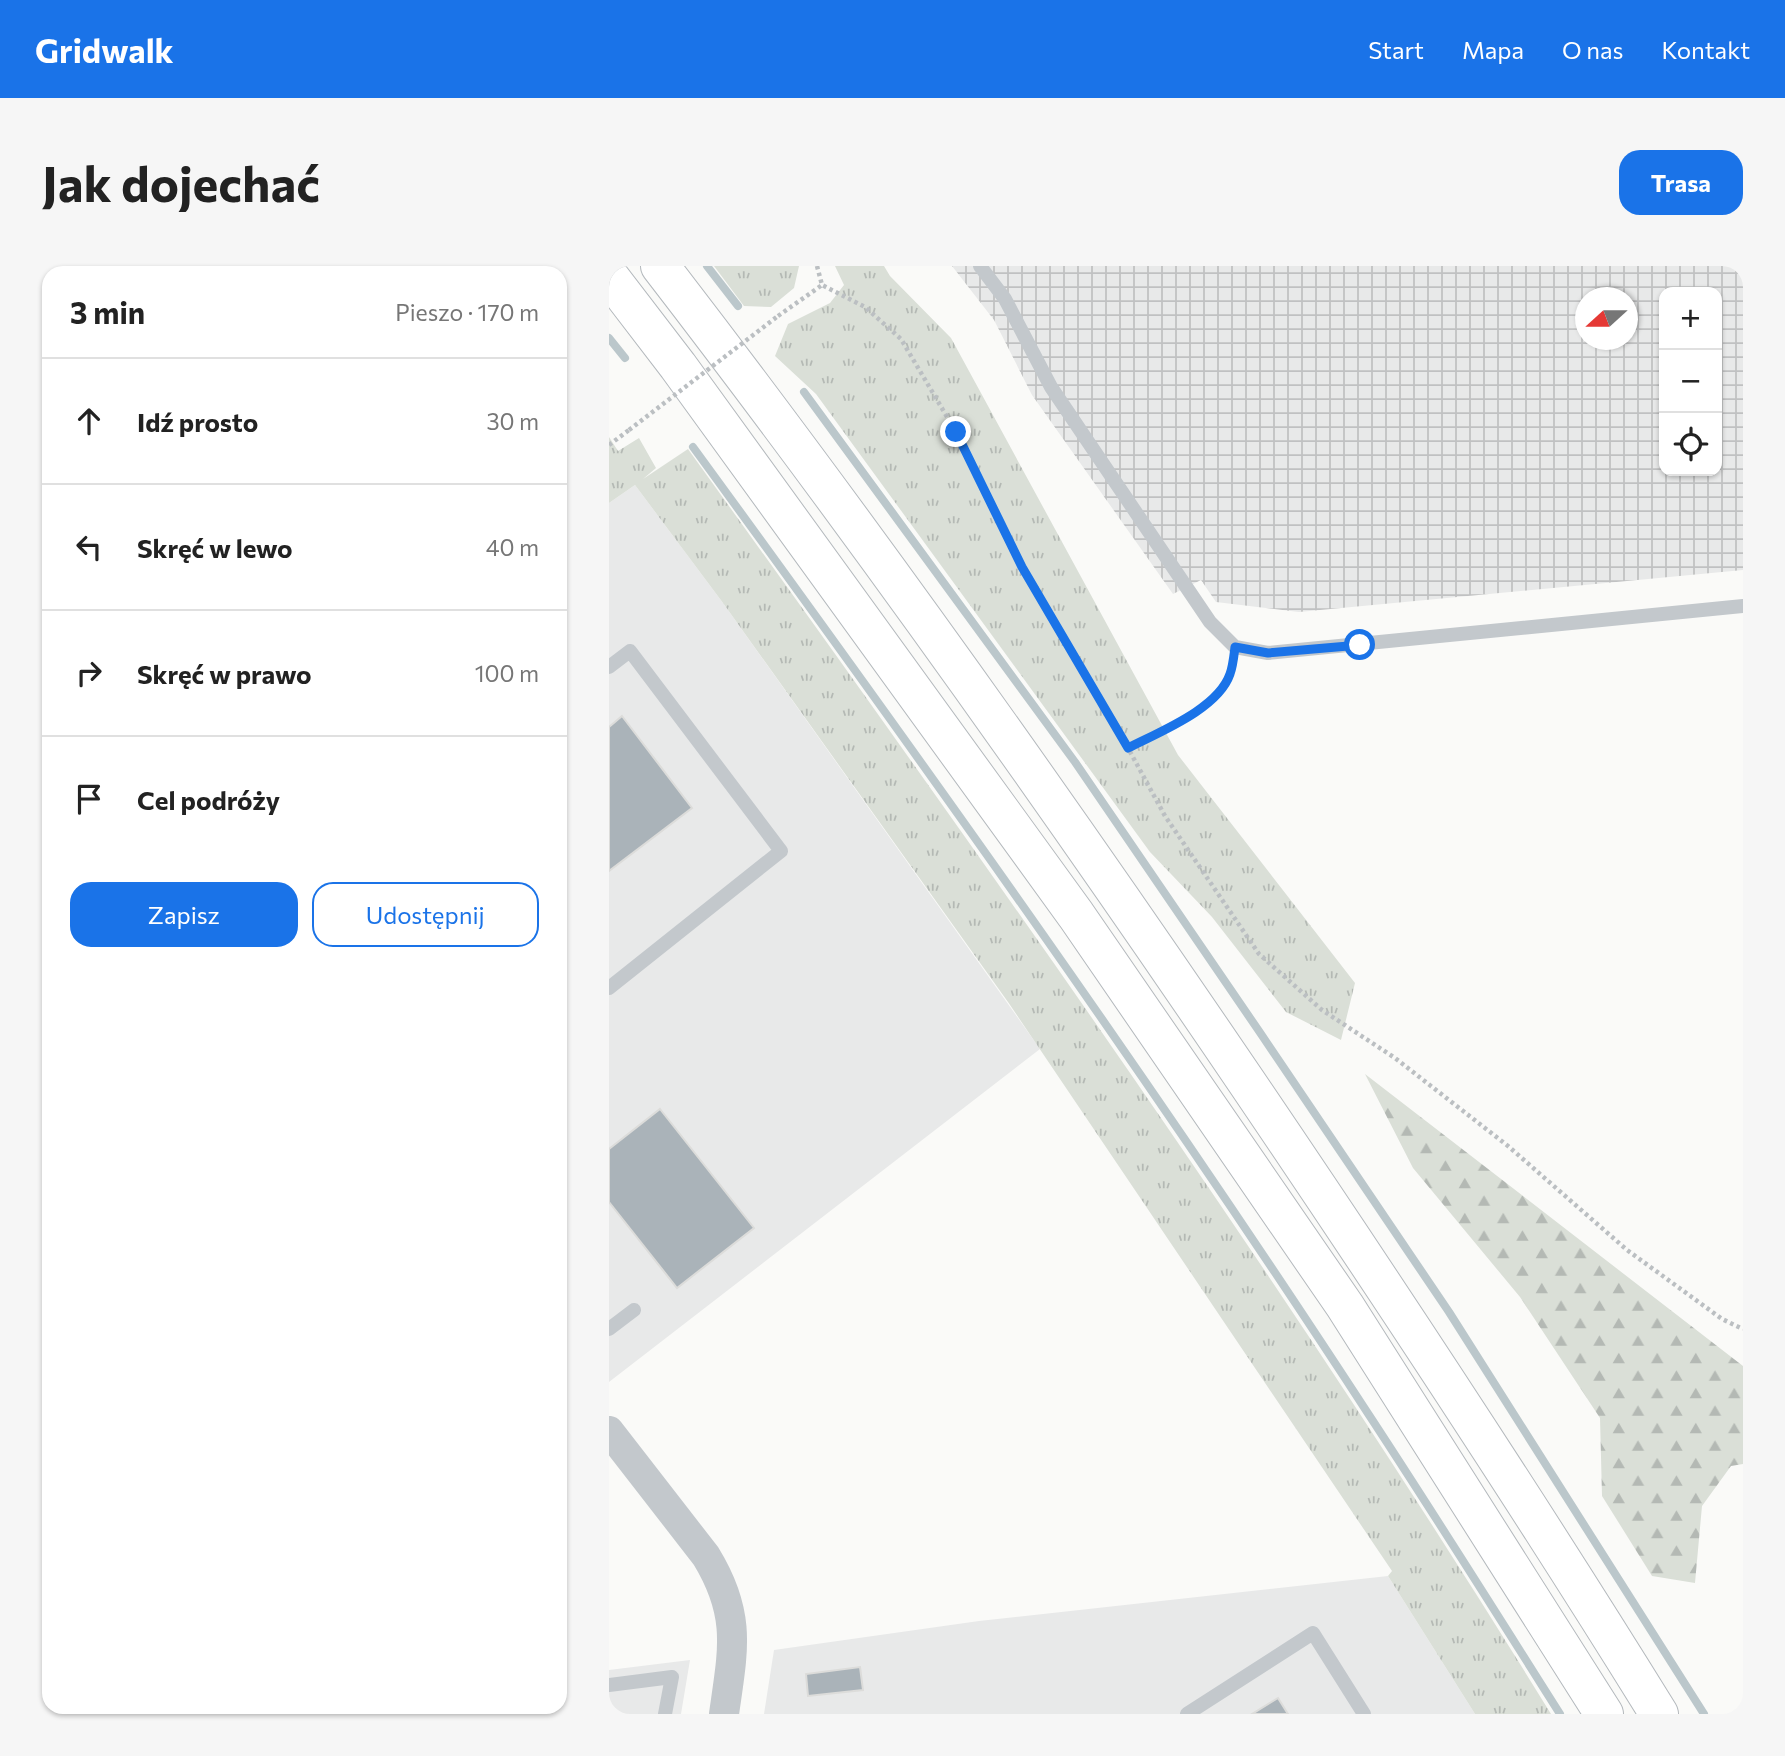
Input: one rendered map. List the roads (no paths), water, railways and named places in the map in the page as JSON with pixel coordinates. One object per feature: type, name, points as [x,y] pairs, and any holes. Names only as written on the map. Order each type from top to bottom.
[{"type":"highway","points":[[660,266],[913,606],[1115,888],[1383,1283],[1659,1714]]},
{"type":"highway","points":[[609,276],[678,366],[1076,915],[1345,1306],[1604,1714]]},
{"type":"street","points":[[609,1432],[706,1556],[723,1587],[733,1621],[734,1646],[724,1714]]},
{"type":"lane","points":[[980,266],[1005,299],[1051,387],[1210,622],[1235,647],[1268,653],[1743,606]]},
{"type":"lane","points":[[609,667],[630,651],[781,851],[609,988]]},
{"type":"lane","points":[[609,1329],[634,1310]]},
{"type":"lane","points":[[1187,1714],[1313,1633],[1364,1714]]},
{"type":"lane","points":[[609,1685],[672,1677],[665,1714]]},
{"type":"waterway","points":[[707,266],[738,306]]},
{"type":"waterway","points":[[609,338],[625,358]]},
{"type":"waterway","points":[[804,392],[1075,762],[1261,1034],[1449,1312],[1704,1714]]},
{"type":"waterway","points":[[693,447],[952,806],[1205,1169],[1393,1452],[1560,1714]]}]
